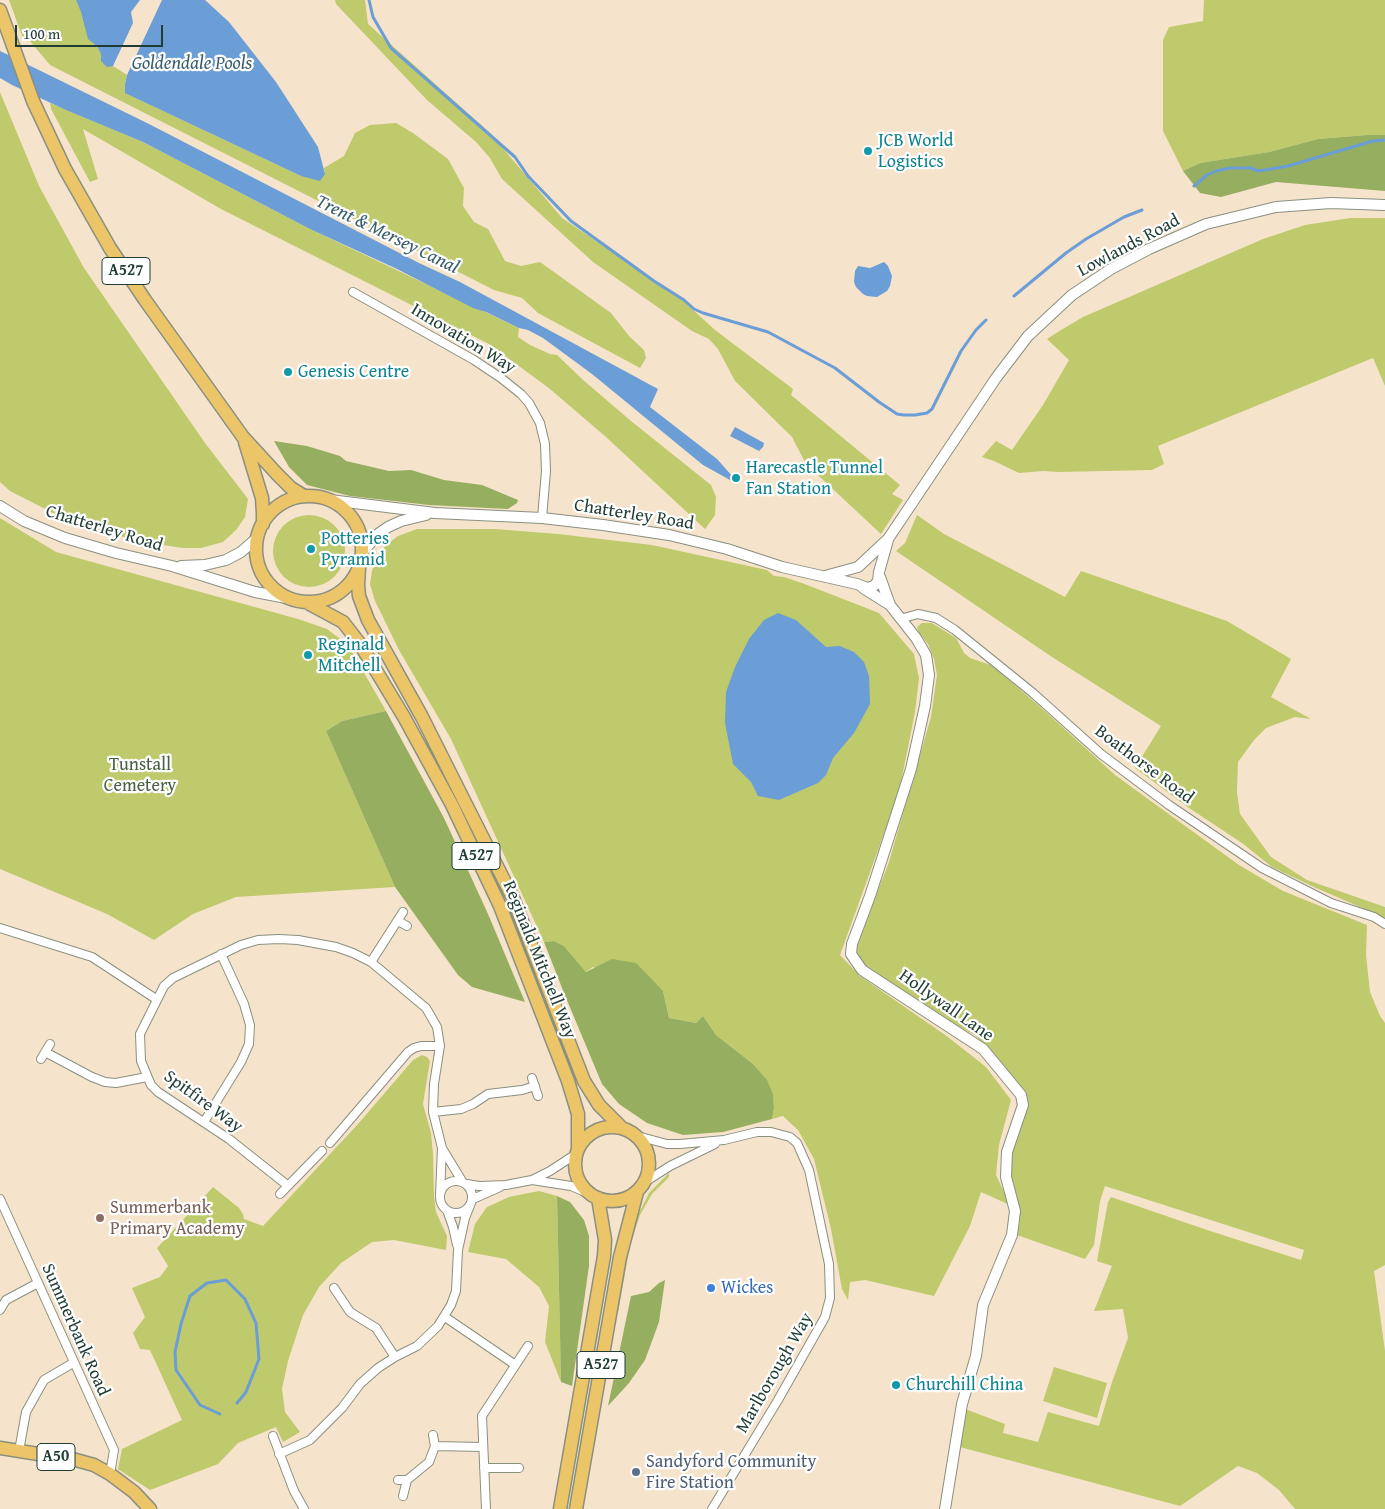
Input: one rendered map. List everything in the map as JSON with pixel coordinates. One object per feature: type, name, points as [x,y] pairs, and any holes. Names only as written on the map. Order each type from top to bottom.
[{"type":"main road","name":"A527","points":[[0,10],[33,101],[65,169],[110,248],[243,437],[291,488],[304,496]]},
{"type":"main road","name":"A527","points":[[243,437],[262,498],[264,513],[257,538],[258,561],[264,577],[277,590],[292,599],[306,602],[318,601],[334,596],[354,578],[359,568],[362,554],[360,533],[356,524],[345,510],[330,500],[322,497],[304,496],[283,503],[272,511],[262,524]]},
{"type":"main road","name":"Reginald Mitchell Way","points":[[359,568],[358,585],[368,620],[422,716],[514,898],[584,1081],[599,1105],[621,1127]]},
{"type":"main road","name":"Reginald Mitchell Way","points":[[306,602],[343,622],[360,644],[404,717],[452,805],[500,906],[568,1081],[578,1114],[577,1152]]},
{"type":"main road","points":[[606,1127],[621,1127],[637,1136],[646,1147],[649,1168],[641,1187],[630,1197],[606,1200],[594,1196],[582,1185],[576,1173],[577,1152],[584,1139],[593,1132],[606,1127]]},
{"type":"main road","name":"A527","points":[[576,1509],[620,1257],[641,1187]]},
{"type":"main road","name":"A527","points":[[560,1509],[604,1256],[605,1240],[594,1196]]},
{"type":"main road","name":"A50","points":[[0,1448],[76,1460],[94,1466],[110,1474],[134,1492],[150,1509]]},
{"type":"street","name":"Lowlands Road","points":[[860,565],[888,539],[1012,357],[1034,330],[1072,295],[1149,248],[1206,224],[1276,207],[1331,203],[1385,205]]},
{"type":"street","name":"Innovation Way","points":[[353,292],[474,360],[501,378],[529,403],[540,423],[545,444],[546,471],[542,518]]},
{"type":"street","name":"Chatterley Road","points":[[330,500],[435,513],[542,518],[669,535],[727,549],[782,567],[860,586]]},
{"type":"street","name":"Chatterley Road","points":[[0,506],[24,521],[65,538],[116,553],[172,566],[255,592],[292,599]]},
{"type":"street","name":"Chatterley Road","points":[[362,554],[378,534],[388,527],[401,521],[435,513]]},
{"type":"street","name":"Chatterley Road","points":[[172,566],[205,565],[226,560],[241,552],[257,538]]},
{"type":"street","name":"Lowlands Road","points":[[879,574],[888,539]]},
{"type":"street","points":[[871,563],[878,568],[879,574],[874,586],[860,586],[854,576],[860,565],[871,563]]},
{"type":"street","name":"Chatterley Road","points":[[825,576],[860,565]]},
{"type":"street","name":"Hollywall Lane","points":[[879,574],[890,605],[916,638],[926,655],[929,675],[925,706],[906,787],[852,944],[851,954],[862,970],[983,1048],[1021,1095],[1023,1105],[1007,1152],[1006,1177],[1015,1211],[1012,1235],[983,1305],[976,1356],[962,1404],[944,1509]]},
{"type":"street","name":"Hollywall Lane","points":[[860,586],[890,605]]},
{"type":"street","name":"Boathorse Road","points":[[900,619],[918,614],[936,618],[955,630],[1033,694],[1101,754],[1176,810],[1262,868],[1331,902],[1374,916],[1385,924]]},
{"type":"street","points":[[371,962],[403,912]]},
{"type":"street","points":[[398,921],[407,926]]},
{"type":"street","points":[[0,928],[92,957],[156,999]]},
{"type":"street","name":"Spitfire Way","points":[[287,1185],[204,1122],[158,1092],[151,1085],[141,1061],[140,1034],[164,986],[173,978],[222,954],[241,945],[258,940],[298,940],[336,947],[353,953],[371,962],[426,1008],[437,1027],[440,1046],[434,1084],[433,1112],[442,1148],[440,1196]]},
{"type":"street","points":[[204,1122],[241,1062],[249,1044],[250,1025],[244,1004],[222,954]]},
{"type":"street","points":[[50,1044],[43,1056],[105,1082],[116,1083],[147,1077]]},
{"type":"street","points":[[330,1143],[408,1052],[414,1048],[440,1046]]},
{"type":"street","points":[[433,1112],[462,1108],[473,1104],[488,1094],[522,1090],[533,1082],[538,1096]]},
{"type":"street","name":"Marlborough Way","points":[[637,1136],[667,1144],[691,1144],[724,1140],[757,1132],[771,1132],[790,1137],[797,1143],[809,1170],[826,1249],[830,1272],[830,1298],[825,1318],[712,1509]]},
{"type":"street","name":"Marlborough Way","points":[[641,1187],[665,1168],[691,1154],[724,1140]]},
{"type":"street","name":"Spitfire Way","points":[[442,1148],[464,1183]]},
{"type":"street","points":[[280,1194],[322,1151]]},
{"type":"street","points":[[458,1250],[455,1232],[447,1210],[441,1202],[442,1188],[446,1184],[454,1181],[479,1186],[506,1185],[532,1180],[550,1172],[577,1152]]},
{"type":"street","points":[[532,1180],[571,1186],[594,1196]]},
{"type":"street","points":[[280,1454],[310,1440],[342,1408],[360,1384],[378,1368],[416,1346],[430,1335],[445,1317],[456,1291],[458,1250],[472,1201],[471,1190],[464,1183]]},
{"type":"street","points":[[447,1210],[453,1213],[464,1211],[472,1201],[506,1185]]},
{"type":"street","name":"Summerbank Road","points":[[0,1199],[114,1450],[110,1474]]},
{"type":"street","points":[[0,1310],[6,1300],[38,1283]]},
{"type":"street","points":[[334,1288],[350,1312],[376,1328],[395,1357]]},
{"type":"street","points":[[445,1317],[514,1364]]},
{"type":"street","points":[[486,1509],[482,1416],[514,1364],[528,1346]]},
{"type":"street","points":[[19,1451],[26,1412],[44,1380],[74,1363]]},
{"type":"street","points":[[402,1496],[407,1480],[429,1462],[435,1446],[433,1435]]},
{"type":"street","points":[[272,1436],[294,1491],[304,1509]]},
{"type":"street","points":[[435,1446],[482,1447]]},
{"type":"street","points":[[484,1468],[519,1468]]},
{"type":"street","points":[[398,1480],[407,1480]]},
{"type":"green space","points":[[9,0],[76,0],[107,66],[113,66],[127,75],[125,84],[138,99],[301,176],[325,174],[324,168],[344,156],[355,133],[370,125],[396,123],[448,159],[464,188],[463,206],[474,222],[488,229],[505,261],[521,266],[540,262],[611,313],[629,336],[644,350],[646,358],[640,368],[538,313],[522,298],[494,290],[50,65],[29,40],[22,36]]},
{"type":"green space","points":[[335,0],[365,0],[368,24],[489,132],[562,218],[679,297],[715,330],[793,389],[791,395],[900,485],[892,494],[903,500],[881,534],[806,464],[792,437],[735,381],[718,349],[709,339],[692,331],[593,262],[502,179],[490,158],[476,142],[427,100],[336,4]]},
{"type":"green space","points":[[1204,0],[1385,0],[1385,135],[1318,139],[1269,152],[1200,163],[1183,171],[1163,131],[1163,40],[1169,27],[1203,21]]},
{"type":"green space","points":[[0,92],[39,186],[84,268],[205,443],[248,499],[245,517],[236,530],[223,542],[201,548],[182,548],[133,540],[65,519],[10,491],[0,482]]},
{"type":"green space","points":[[50,103],[143,142],[310,229],[519,328],[518,337],[530,345],[557,355],[631,421],[711,485],[716,497],[715,515],[705,529],[606,437],[550,389],[489,344],[221,209],[83,129],[98,179],[90,182],[51,109]]},
{"type":"green space","points":[[1385,135],[1385,191],[1276,182],[1221,197],[1200,193],[1183,171],[1200,163],[1269,152],[1318,139]]},
{"type":"green space","points":[[1351,218],[1385,218],[1385,386],[1373,358],[1158,446],[1164,464],[1152,470],[1019,473],[982,457],[996,441],[1012,450],[1043,405],[1069,360],[1047,339],[1083,317],[1263,239],[1305,225]]},
{"type":"green space","points":[[274,441],[307,446],[340,456],[346,461],[389,471],[411,470],[444,480],[482,485],[518,500],[517,503],[508,509],[429,505],[350,496],[307,485],[289,467]]},
{"type":"green space","points":[[309,515],[329,521],[339,531],[345,551],[339,571],[329,581],[309,587],[289,581],[279,571],[273,551],[279,531],[289,521]]},
{"type":"green space","points":[[917,515],[944,534],[1065,597],[1081,571],[1227,621],[1291,659],[1271,697],[1311,719],[1295,717],[1266,728],[1254,740],[1238,762],[1237,792],[1240,814],[1271,857],[1307,880],[1385,907],[1385,918],[1272,867],[1242,843],[1189,808],[1135,768],[1161,726],[1052,657],[896,551],[905,543]]},
{"type":"green space","name":"Tunstall Cemetery","points":[[0,518],[56,552],[298,619],[327,629],[348,645],[386,711],[342,721],[326,731],[395,887],[236,897],[193,914],[154,940],[107,914],[0,869]]},
{"type":"green space","points":[[417,529],[495,529],[652,545],[767,570],[774,576],[802,583],[879,613],[914,654],[919,678],[915,712],[899,792],[840,955],[860,976],[948,1037],[986,1067],[1011,1100],[999,1145],[996,1175],[1010,1205],[981,1192],[970,1226],[934,1296],[865,1280],[850,1282],[848,1300],[842,1289],[831,1229],[814,1159],[798,1130],[783,1116],[772,1119],[774,1108],[773,1095],[766,1080],[753,1064],[716,1035],[703,1016],[696,1023],[669,1018],[663,991],[593,967],[586,972],[564,946],[554,941],[544,942],[451,739],[399,650],[375,601],[370,584],[377,556],[386,545],[398,536]]},
{"type":"green space","points":[[922,623],[932,623],[956,638],[964,653],[970,658],[991,665],[1115,775],[1239,865],[1283,891],[1367,925],[1366,955],[1370,992],[1385,1023],[1385,1265],[1374,1271],[1385,1351],[1385,1509],[1295,1509],[1279,1490],[1257,1473],[1238,1466],[1180,1506],[960,1447],[965,1409],[1005,1424],[1003,1433],[1038,1442],[1048,1412],[1099,1426],[1128,1338],[1123,1309],[1094,1311],[1112,1266],[1097,1261],[1108,1202],[1111,1197],[1301,1260],[1304,1250],[1105,1186],[1100,1201],[1094,1245],[1085,1259],[1017,1235],[1020,1219],[1010,1173],[1012,1149],[1024,1120],[1028,1103],[1023,1093],[996,1057],[975,1035],[945,1019],[869,970],[860,961],[855,947],[888,865],[931,717],[937,675],[934,659],[928,644],[919,633],[917,627]]},
{"type":"green space","points":[[386,711],[444,818],[488,914],[525,1002],[472,987],[458,975],[395,887],[326,731],[342,721]]},
{"type":"green space","points":[[554,941],[564,946],[586,972],[612,959],[636,963],[663,991],[669,1018],[696,1023],[703,1016],[716,1035],[753,1064],[767,1080],[773,1094],[774,1108],[772,1119],[723,1132],[683,1135],[647,1123],[619,1104],[602,1084],[544,942]]},
{"type":"green space","points":[[422,1055],[430,1061],[423,1104],[431,1133],[436,1212],[447,1236],[446,1250],[394,1240],[372,1242],[341,1263],[319,1287],[303,1315],[288,1361],[282,1389],[285,1412],[300,1432],[283,1442],[276,1427],[238,1443],[218,1464],[150,1490],[118,1469],[122,1449],[182,1420],[150,1350],[140,1349],[133,1333],[145,1317],[132,1288],[160,1277],[168,1266],[157,1248],[213,1187],[239,1208],[244,1219],[263,1226],[358,1124],[413,1060]]},
{"type":"green space","points":[[669,1173],[669,1177],[652,1194],[640,1215],[630,1245],[618,1313],[616,1313],[624,1261],[636,1219],[649,1193]]},
{"type":"green space","points":[[539,1191],[557,1196],[561,1382],[545,1342],[549,1306],[539,1287],[506,1259],[468,1252],[475,1224],[487,1207],[509,1197]]},
{"type":"green space","points":[[557,1196],[570,1202],[584,1220],[589,1236],[589,1266],[572,1386],[561,1382]]},
{"type":"green space","points":[[665,1280],[659,1322],[645,1360],[629,1383],[608,1406],[631,1296],[649,1292]]},
{"type":"green space","points":[[1054,1367],[1107,1383],[1097,1418],[1043,1401]]},
{"type":"water","name":"Goldendale Pools","points":[[76,0],[140,0],[131,12],[133,23],[113,66],[107,67],[101,61],[101,54],[97,46],[88,39]]},
{"type":"water","name":"Goldendale Pools","points":[[162,0],[205,0],[229,22],[276,82],[318,147],[325,174],[320,181],[301,176],[125,93],[127,75]]},
{"type":"water","points":[[0,51],[147,123],[419,263],[460,282],[658,389],[650,407],[717,459],[733,477],[732,479],[730,480],[703,465],[592,374],[543,338],[473,308],[397,269],[310,229],[143,142],[12,85],[0,78]]},
{"type":"water","points":[[884,262],[892,276],[887,291],[877,297],[863,294],[854,282],[855,271],[858,266],[870,268]]},
{"type":"water","points":[[735,427],[764,443],[763,447],[759,451],[730,436]]},
{"type":"water","points":[[778,613],[796,620],[826,647],[840,646],[854,652],[864,662],[869,676],[870,704],[854,733],[833,758],[826,775],[818,783],[779,800],[758,796],[751,782],[733,764],[725,723],[726,692],[735,667],[749,639],[764,620]]},
{"type":"waterway","points":[[369,0],[373,17],[391,48],[515,157],[528,176],[571,221],[654,281],[684,300],[694,309],[768,332],[835,368],[879,402],[897,414],[904,415],[927,413],[932,409],[961,351],[976,330],[986,320]]},
{"type":"waterway","points":[[1194,186],[1207,175],[1216,171],[1230,168],[1251,168],[1258,171],[1288,166],[1373,141],[1385,140]]},
{"type":"waterway","points":[[1014,296],[1086,239],[1124,217],[1142,210]]},
{"type":"waterway","points":[[220,1414],[200,1405],[176,1370],[175,1352],[190,1296],[207,1283],[226,1280],[245,1299],[256,1323],[259,1359],[246,1392],[237,1403]]},
{"type":"place","name":"JCB World Logistics","points":[[868,151]]},
{"type":"place","name":"Genesis Centre","points":[[288,372]]},
{"type":"place","name":"Harecastle Tunnel Fan Station","points":[[736,478]]},
{"type":"place","name":"Potteries Pyramid","points":[[311,549]]},
{"type":"place","name":"Reginald Mitchell","points":[[308,655]]},
{"type":"place","name":"Summerbank Primary Academy","points":[[100,1218]]},
{"type":"place","name":"Wickes","points":[[711,1288]]},
{"type":"place","name":"Churchill China","points":[[896,1385]]},
{"type":"place","name":"Sandyford Community Fire Station","points":[[636,1472]]},
{"type":"water label","name":"Trent & Mersey Canal","points":[[387,235]]}]
